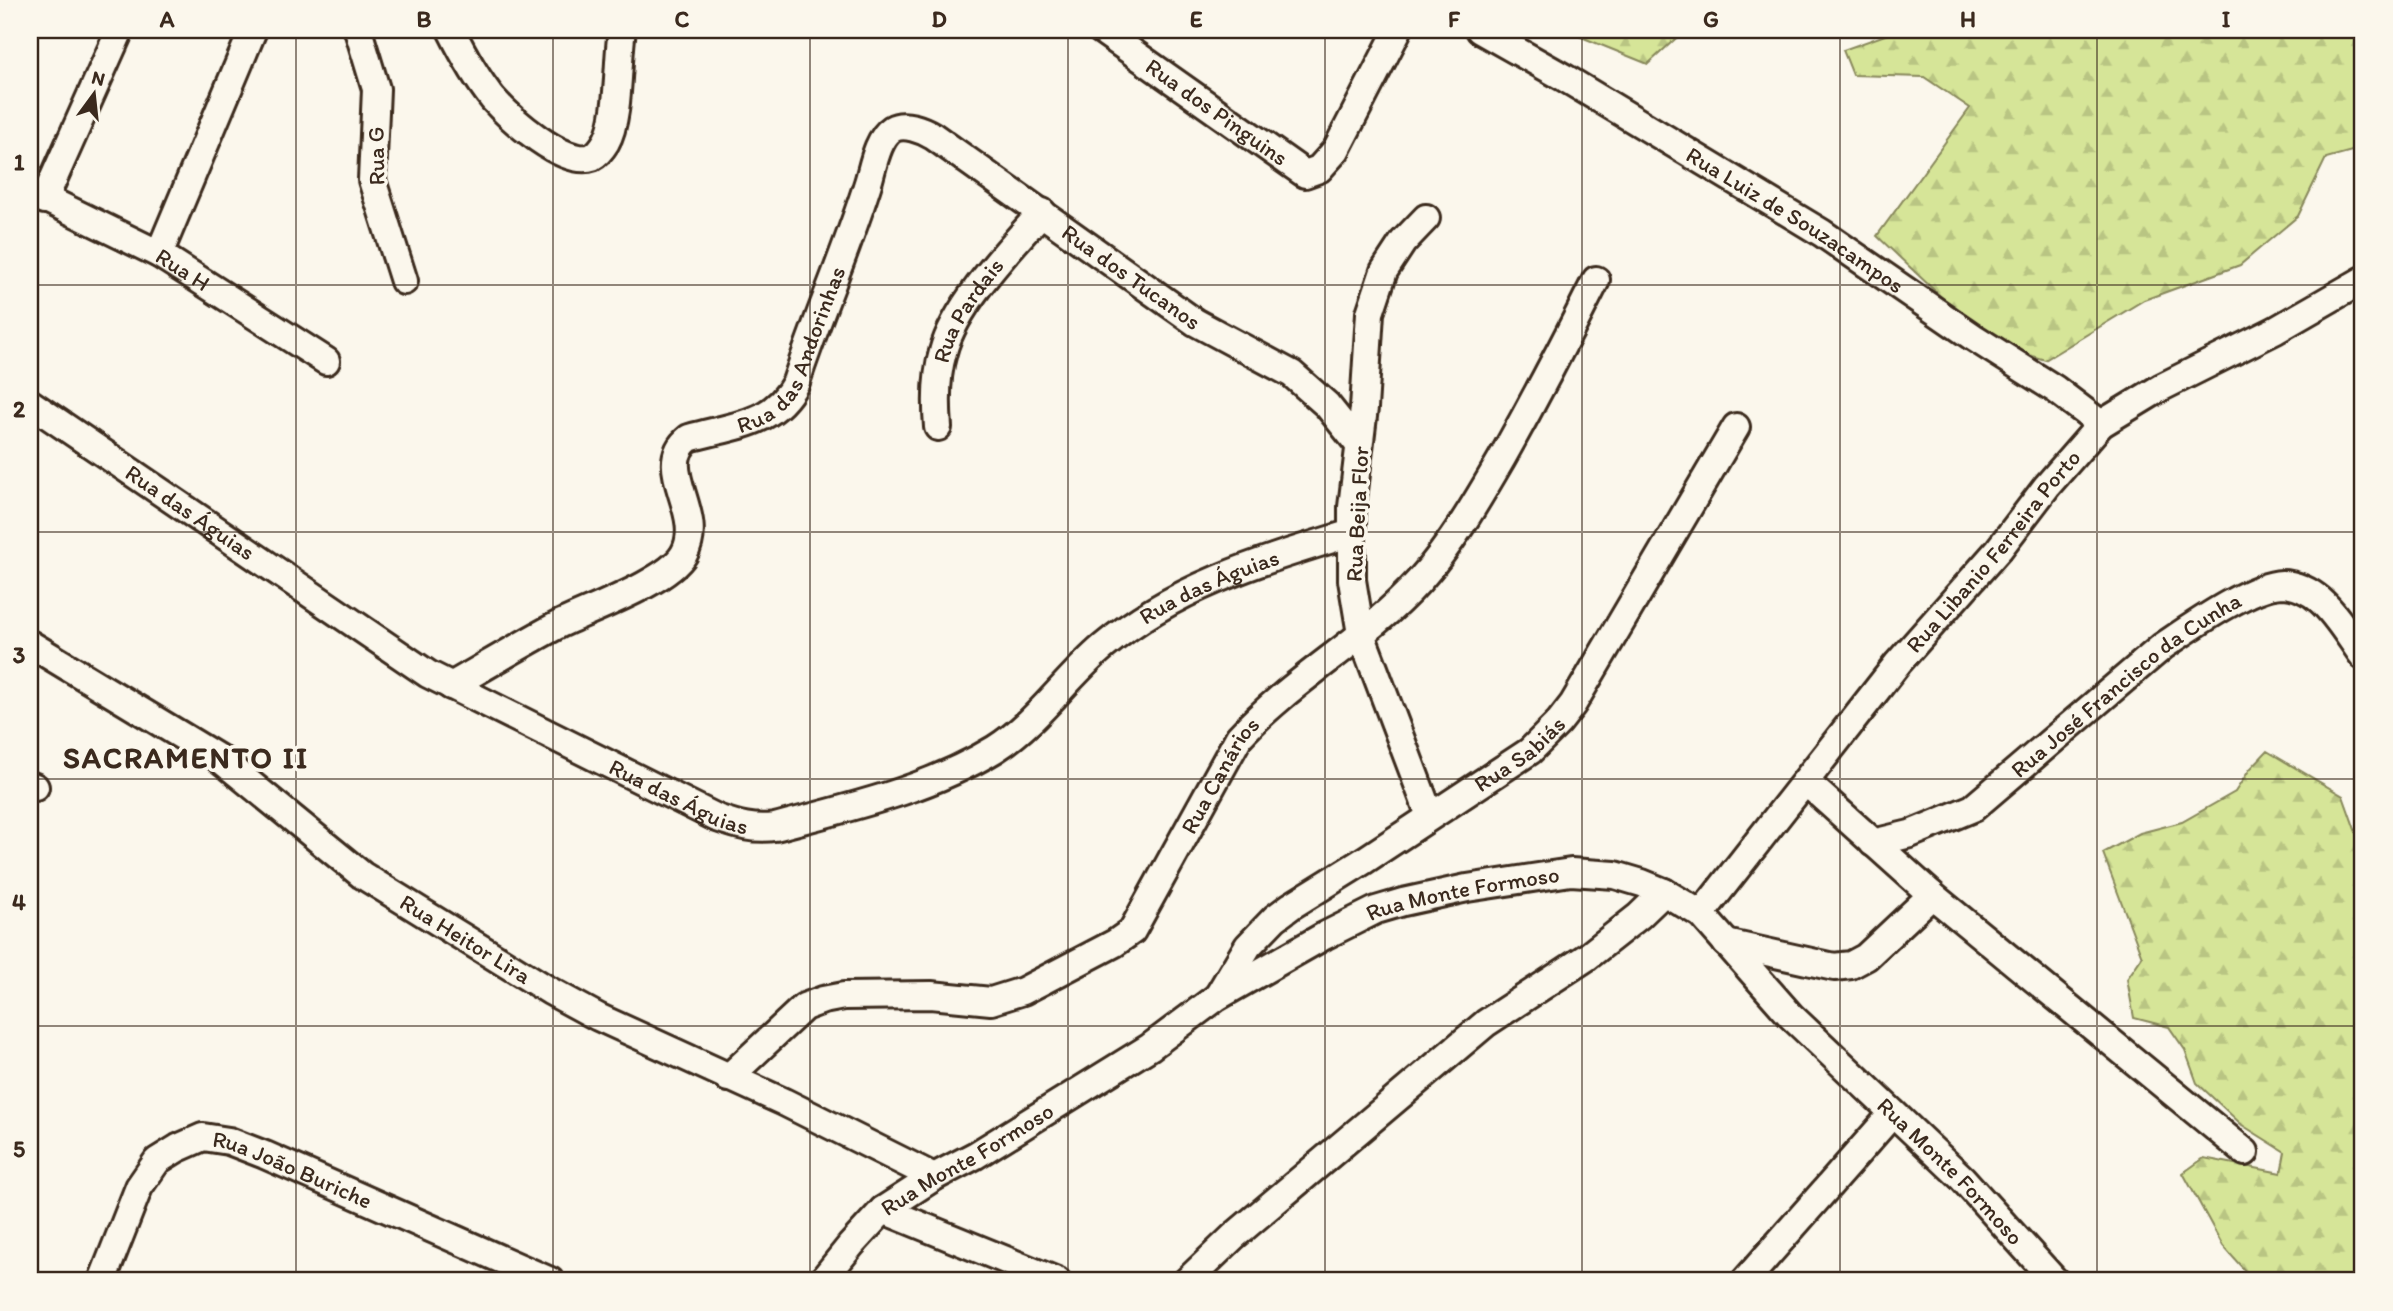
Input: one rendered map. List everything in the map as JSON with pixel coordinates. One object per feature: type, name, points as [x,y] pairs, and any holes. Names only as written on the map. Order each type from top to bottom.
[{"type":"street","points":[[37,196],[120,30]]},
{"type":"street","points":[[159,254],[253,30]]},
{"type":"street","name":"Rua G","points":[[358,30],[376,89],[372,180],[404,281]]},
{"type":"street","points":[[451,30],[464,57],[493,98],[511,117],[536,137],[567,155],[580,158],[592,157],[601,150],[610,133],[622,30]]},
{"type":"street","name":"Rua dos Pinguins","points":[[1101,30],[1305,174],[1319,169],[1336,150],[1398,30]]},
{"type":"street","name":"Rua Luiz de Souzacampos","points":[[1480,30],[1565,78],[1822,233],[1973,337],[2055,389],[2101,424]]},
{"type":"street","name":"Rua dos Tucanos","points":[[893,129],[917,128],[933,136],[1195,321],[1304,382],[1327,405],[1359,445]]},
{"type":"street","name":"Rua das Andorinhas","points":[[450,686],[558,625],[644,584],[677,563],[688,541],[688,515],[675,470],[675,454],[679,446],[689,438],[764,416],[778,408],[788,397],[854,228],[878,152],[883,140],[893,129]]},
{"type":"street","name":"Rua H","points":[[37,196],[159,254],[326,361]]},
{"type":"street","name":"Rua Pardais","points":[[938,427],[939,374],[947,340],[962,313],[992,271],[1042,212]]},
{"type":"street","name":"Rua Beija Flor","points":[[1426,218],[1403,242],[1384,271],[1370,313],[1364,408],[1352,507],[1352,533],[1353,592],[1361,634],[1430,816]]},
{"type":"street","name":"Rua Canários","points":[[729,1078],[804,1007],[823,999],[844,996],[931,995],[991,1001],[1023,991],[1055,976],[1132,931],[1239,737],[1256,718],[1361,634],[1419,582],[1458,531],[1544,382],[1595,280]]},
{"type":"street","name":"Rua Libanio Ferreira Porto","points":[[1701,914],[1898,663],[1999,549],[2047,486],[2101,424],[2162,387],[2276,331],[2363,280]]},
{"type":"street","name":"Rua das Águias","points":[[30,404],[394,653],[450,686],[717,818],[749,827],[775,827],[876,800],[944,775],[993,750],[1015,735],[1101,649],[1152,610],[1262,561],[1352,533]]},
{"type":"street","name":"Rua Sabiás","points":[[1217,997],[1248,946],[1291,905],[1365,860],[1530,751],[1559,722],[1573,704],[1736,428]]},
{"type":"street","name":"Rua José Francisco da Cunha","points":[[1874,843],[1923,830],[1973,808],[2164,646],[2192,626],[2262,588],[2293,585],[2315,596],[2322,601],[2363,656]]},
{"type":"street","name":"Rua Heitor Lira","points":[[30,644],[220,759],[362,875],[458,936],[598,1017],[784,1102],[934,1177]]},
{"type":"street","points":[[1806,782],[1932,894],[2245,1153]]},
{"type":"street","name":"Rua Monte Formoso","points":[[822,1281],[883,1210],[1150,1047],[1217,997],[1344,925],[1376,910],[1403,902],[1467,888],[1571,872],[1615,875],[1664,891],[1701,914],[1791,1016],[1962,1178],[2055,1281]]},
{"type":"street","points":[[1187,1281],[1234,1236],[1486,1023],[1587,957],[1639,916],[1664,891]]},
{"type":"street","points":[[1727,943],[1834,967],[1851,965],[1866,957],[1932,894]]},
{"type":"street","points":[[1745,1281],[1893,1113]]},
{"type":"street","name":"Rua João Buriche","points":[[102,1281],[139,1187],[157,1161],[204,1137],[229,1141],[265,1155],[550,1281]]},
{"type":"street","points":[[883,1210],[1057,1281]]},
{"type":"green space","points":[[1564,30],[1685,30],[1648,64]]},
{"type":"green space","points":[[1899,30],[2363,30],[2363,148],[2326,158],[2298,216],[2240,265],[2144,300],[2045,360],[1990,343],[1877,236],[1970,108],[1924,77],[1853,75],[1843,50]]},
{"type":"green space","points":[[2267,751],[2343,796],[2363,852],[2363,1281],[2254,1281],[2223,1246],[2183,1173],[2204,1158],[2281,1173],[2285,1152],[2242,1125],[2197,1083],[2185,1050],[2169,1027],[2134,1018],[2127,979],[2142,957],[2103,853],[2140,833],[2182,822],[2235,792],[2250,769]]},
{"type":"district","name":"SACRAMENTO II","points":[[186,757]]}]
